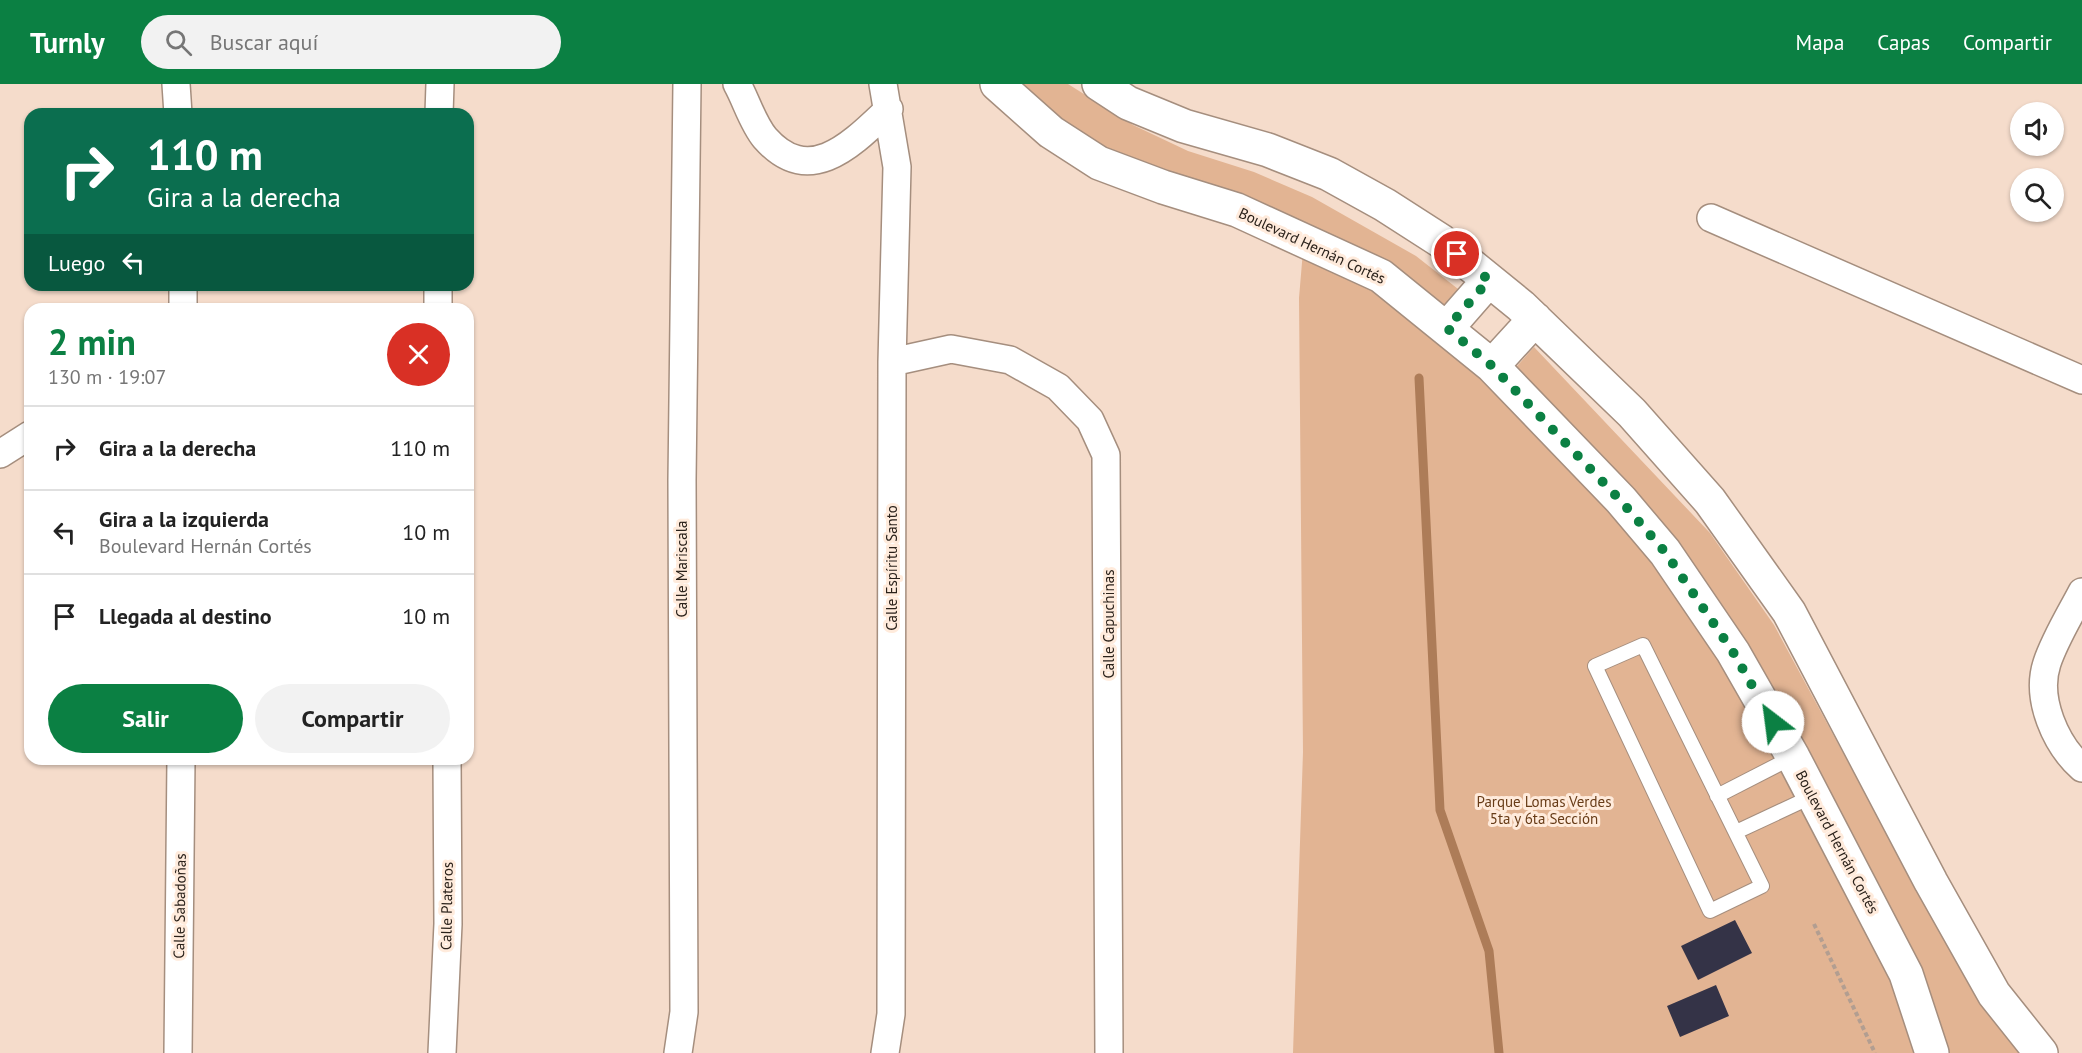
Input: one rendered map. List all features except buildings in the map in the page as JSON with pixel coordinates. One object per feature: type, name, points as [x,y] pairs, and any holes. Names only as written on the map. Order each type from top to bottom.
[{"type":"main road","name":"Boulevard Hernán Cortés","points":[[997,84],[1051,132],[1099,163],[1163,187],[1237,210],[1381,276],[1492,366],[1621,501],[1665,552],[1733,652],[1793,757],[1906,974],[1932,1053]]},
{"type":"main road","points":[[1099,84],[1128,103],[1184,126],[1268,150],[1329,174],[1385,205],[1431,235],[1489,280],[1535,319],[1632,413],[1710,501],[1789,612],[1931,882],[1994,994],[2042,1053]]},
{"type":"main road","points":[[1447,328],[1489,280]]},
{"type":"main road","points":[[1492,366],[1535,319]]},
{"type":"street","points":[[176,84],[178,108]]},
{"type":"street","points":[[439,108],[440,84]]},
{"type":"street","name":"Calle Mariscala","points":[[678,1053],[684,1012],[682,480],[687,84]]},
{"type":"street","points":[[737,84],[764,137],[789,158],[811,161],[838,154],[886,97]]},
{"type":"street","name":"Calle Espíritu Santo","points":[[885,1053],[891,1014],[892,362],[897,167],[886,97]]},
{"type":"street","points":[[1711,218],[2082,380]]},
{"type":"street","name":"Calle Capuchinas","points":[[892,362],[951,349],[1010,360],[1058,387],[1090,420],[1106,455],[1109,1053]]},
{"type":"street","points":[[0,454],[24,439]]},
{"type":"street","points":[[2082,592],[2046,664],[2043,691],[2050,719],[2067,755],[2082,768]]},
{"type":"street","name":"Calle Sabadoñas","points":[[178,1053],[181,765]]},
{"type":"street","name":"Calle Plateros","points":[[442,1053],[448,924],[447,765]]},
{"type":"lane","points":[[1643,645],[1717,796],[1762,886],[1710,911],[1595,666],[1643,645]]},
{"type":"lane","points":[[1717,796],[1793,757]]},
{"type":"lane","points":[[1736,832],[1813,796]]},
{"type":"path","points":[[1814,924],[1875,1053]]},
{"type":"green space","points":[[1006,84],[1068,84],[1133,125],[1188,151],[1254,172],[1312,197],[1416,256],[1467,296],[1447,315],[1109,158]]},
{"type":"green space","name":"Parque Lomas Verdes 5ta y 6ta Sección","points":[[1304,239],[1511,373],[1534,347],[1710,533],[1774,625],[1916,888],[2028,1053],[1293,1053],[1303,752],[1299,298]]},
{"type":"waterway","points":[[1419,378],[1440,810],[1489,951],[1499,1053]]},
{"type":"route","points":[[1457,254],[1489,280],[1447,328],[1492,366],[1621,501],[1665,552],[1733,652],[1773,722]]}]
